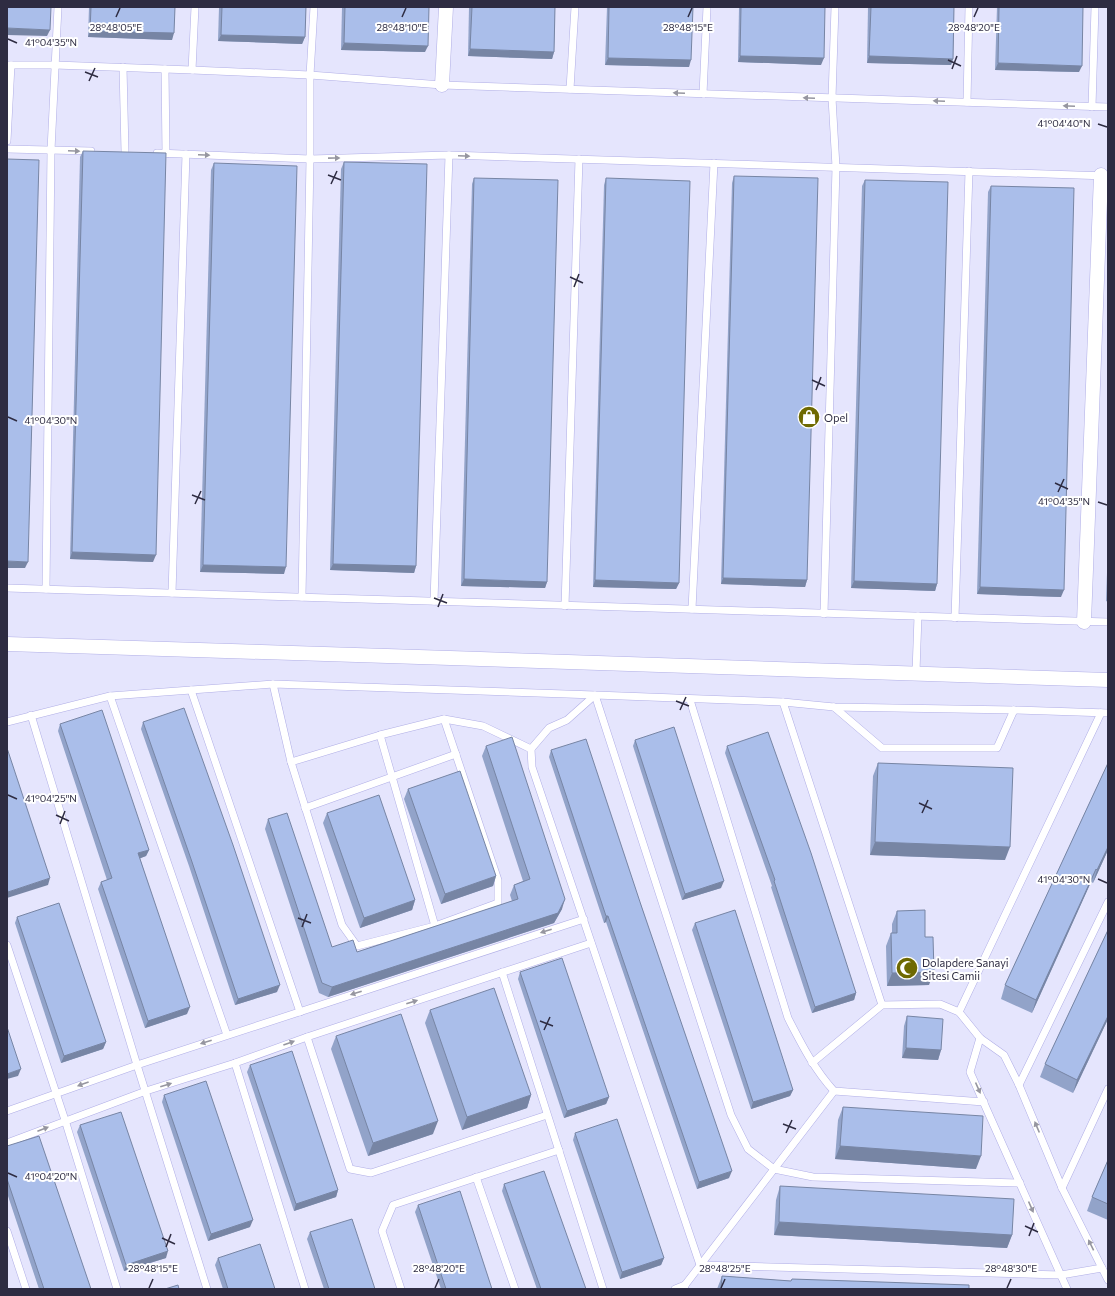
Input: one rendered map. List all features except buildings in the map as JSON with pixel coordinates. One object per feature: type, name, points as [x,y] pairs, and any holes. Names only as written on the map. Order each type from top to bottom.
[{"type":"street","points":[[442,85],[446,7]]},
{"type":"street","points":[[1084,622],[1104,175]]},
{"type":"street","points":[[7,644],[279,654],[916,672],[1108,680]]},
{"type":"lane","points":[[46,589],[51,150],[58,7]]},
{"type":"lane","points":[[192,70],[195,7]]},
{"type":"lane","points":[[302,597],[310,158],[310,75],[314,7]]},
{"type":"lane","points":[[570,89],[575,7]]},
{"type":"lane","points":[[703,94],[707,7]]},
{"type":"lane","points":[[824,614],[836,167],[832,98],[835,7]]},
{"type":"lane","points":[[966,102],[969,7]]},
{"type":"lane","points":[[1092,107],[1095,7]]},
{"type":"lane","points":[[7,141],[9,65],[123,67],[310,75],[442,85],[1108,107]]},
{"type":"lane","points":[[123,67],[125,152]]},
{"type":"lane","points":[[166,69],[166,154]]},
{"type":"lane","points":[[7,148],[96,151]]},
{"type":"lane","points":[[152,153],[310,158],[449,155],[1104,175]]},
{"type":"lane","points":[[172,593],[186,154]]},
{"type":"lane","points":[[434,601],[449,155]]},
{"type":"lane","points":[[565,606],[579,159]]},
{"type":"lane","points":[[692,609],[714,163]]},
{"type":"lane","points":[[955,618],[969,171]]},
{"type":"lane","points":[[7,588],[1108,622]]},
{"type":"lane","points":[[916,672],[918,616]]},
{"type":"lane","points":[[272,684],[291,762],[342,925],[357,946],[435,926],[498,903],[498,880],[444,718]]},
{"type":"lane","points":[[7,722],[110,696],[272,684],[596,695],[690,700],[783,702],[834,707],[1104,713],[958,1012]]},
{"type":"lane","points":[[191,690],[300,1012]]},
{"type":"lane","points":[[596,695],[567,720],[549,728],[531,748],[532,767],[700,1265]]},
{"type":"lane","points":[[596,695],[731,1115],[748,1149],[774,1169],[813,1177],[1020,1183]]},
{"type":"lane","points":[[110,696],[227,1035]]},
{"type":"lane","points":[[690,700],[788,1018],[821,1077],[834,1091],[984,1102]]},
{"type":"lane","points":[[783,702],[882,1005]]},
{"type":"lane","points":[[834,707],[882,748],[997,748],[1014,710]]},
{"type":"lane","points":[[31,715],[137,1065],[207,1289]]},
{"type":"lane","points":[[291,762],[380,735],[444,718],[483,726],[531,748]]},
{"type":"lane","points":[[380,735],[435,926]]},
{"type":"lane","points":[[306,808],[456,754]]},
{"type":"lane","points":[[1019,1085],[1108,902]]},
{"type":"lane","points":[[7,1111],[227,1035],[584,919]]},
{"type":"lane","points":[[7,1143],[65,1120],[146,1091],[235,1063],[307,1037],[591,942]]},
{"type":"lane","points":[[7,945],[65,1120],[116,1289]]},
{"type":"lane","points":[[502,972],[603,1289]]},
{"type":"lane","points":[[812,1063],[882,1005],[940,1004],[958,1012],[980,1038],[1004,1055],[1019,1085],[1062,1188],[1108,1280]]},
{"type":"lane","points":[[307,1037],[350,1169],[370,1173],[548,1115]]},
{"type":"lane","points":[[980,1038],[970,1072],[1067,1289]]},
{"type":"lane","points":[[235,1063],[305,1289]]},
{"type":"lane","points":[[1062,1188],[1108,1089]]},
{"type":"lane","points":[[675,1289],[684,1287],[834,1091]]},
{"type":"lane","points":[[401,1289],[382,1231],[393,1205],[559,1150]]},
{"type":"lane","points":[[476,1177],[515,1289]]},
{"type":"lane","points":[[7,1231],[26,1289]]},
{"type":"lane","points":[[700,1265],[1061,1275],[1102,1268]]},
{"type":"place","name":"Opel","points":[[809,417]]},
{"type":"place","name":"Dolapdere Sanayi Sitesi Camii","points":[[907,968]]}]
